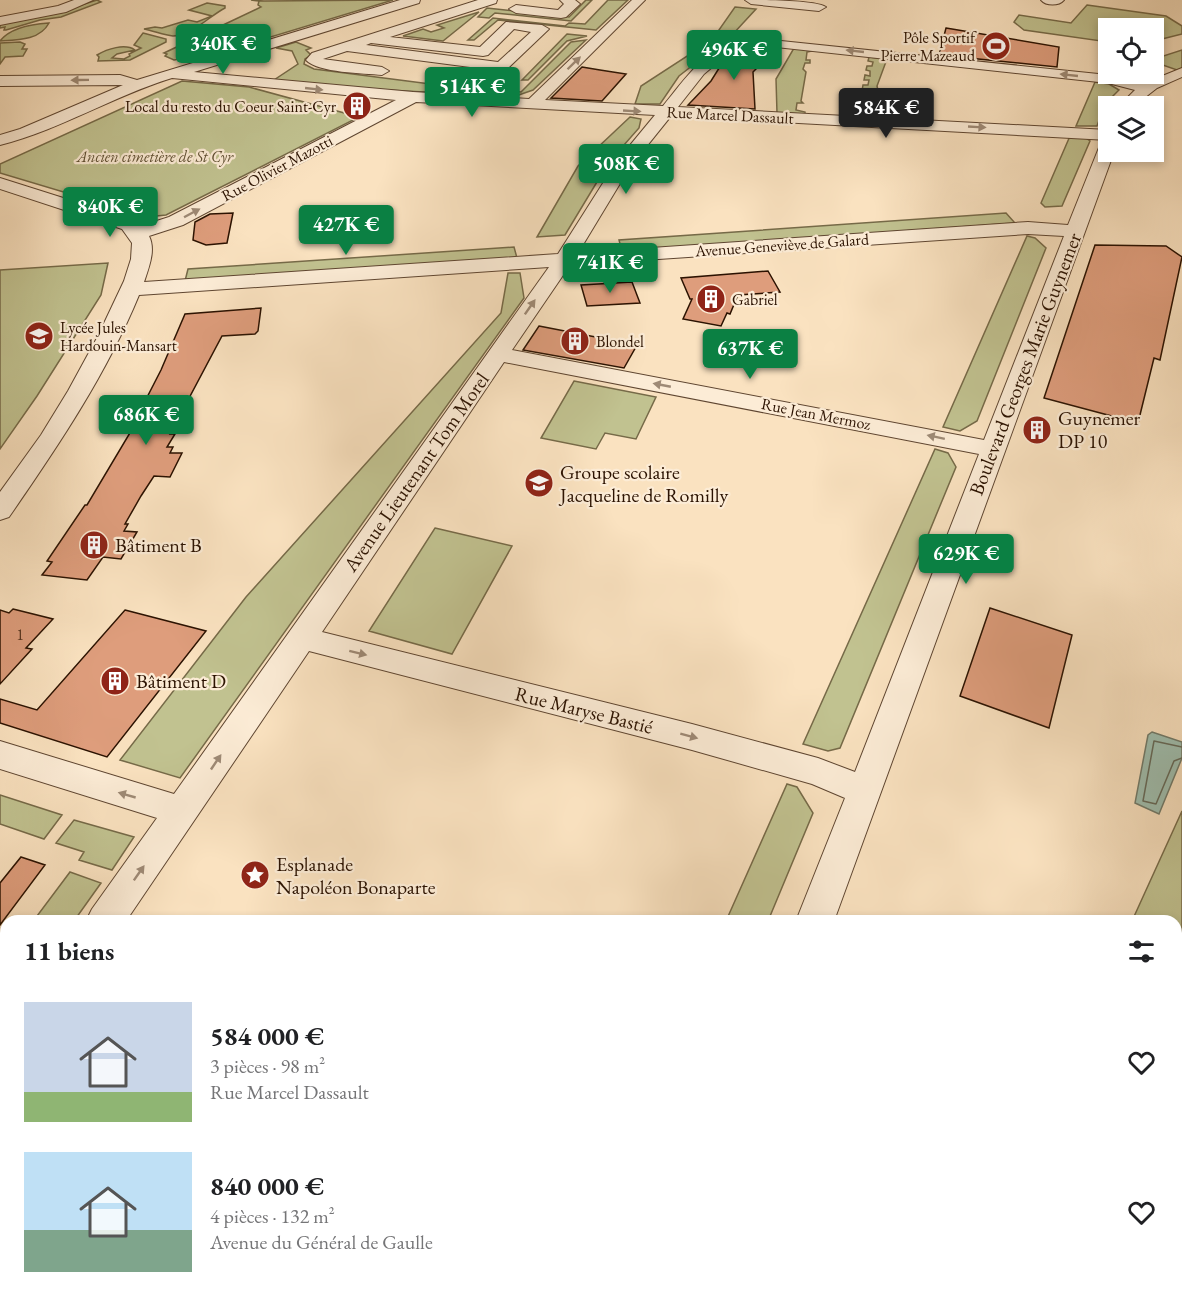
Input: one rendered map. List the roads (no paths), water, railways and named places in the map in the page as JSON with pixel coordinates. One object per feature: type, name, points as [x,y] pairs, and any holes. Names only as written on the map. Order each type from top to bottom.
[{"type":"street","points":[[0,21],[61,9],[87,0]]},
{"type":"street","points":[[0,140],[26,132],[138,84],[414,0]]},
{"type":"street","points":[[392,73],[323,64],[313,60],[317,56],[491,0]]},
{"type":"street","points":[[477,5],[561,14],[573,4],[566,0]]},
{"type":"street","points":[[532,104],[639,0]]},
{"type":"street","points":[[751,0],[783,1],[819,7]]},
{"type":"street","points":[[1047,0],[1058,0]]},
{"type":"street","points":[[348,46],[471,64],[501,68],[547,29],[512,25],[471,64]]},
{"type":"street","points":[[584,34],[602,36]]},
{"type":"street","points":[[370,39],[483,52]]},
{"type":"street","name":"Avenue Lieutenant Tom Morel","points":[[109,915],[563,260],[623,165],[699,71],[731,44],[743,40],[1108,79],[1148,88]]},
{"type":"street","points":[[1134,96],[1182,72]]},
{"type":"street","name":"Rue Marcel Dassault","points":[[173,74],[413,97],[1098,134]]},
{"type":"street","points":[[0,81],[120,79],[138,84]]},
{"type":"street","name":"Rue Olivier Mazotti","points":[[138,233],[177,221],[413,97]]},
{"type":"street","points":[[0,149],[26,132]]},
{"type":"street","name":"Boulevard Georges Marie Guynemer","points":[[817,915],[1101,162]]},
{"type":"street","points":[[0,183],[129,225],[138,233],[142,244],[141,256],[131,289],[97,359],[58,428],[0,512]]},
{"type":"street","name":"Avenue Geneviève de Galard","points":[[131,289],[1028,228],[1060,229],[1074,233]]},
{"type":"street","name":"Rue Jean Mermoz","points":[[498,354],[993,449]]},
{"type":"street","name":"Rue Maryse Bastié","points":[[301,638],[692,737],[818,772],[864,791]]},
{"type":"street","points":[[0,755],[183,810]]},
{"type":"water","points":[[1152,732],[1182,742],[1182,758],[1159,814],[1135,803],[1148,735]]},
{"type":"place","name":"Pôle Sportif Pierre Mazeaud","points":[[996,46]]},
{"type":"place","name":"Local du resto du Coeur Saint-Cyr","points":[[357,106]]},
{"type":"place","name":"Gabriel","points":[[711,299]]},
{"type":"place","name":"Lycée Jules Hardouin-Mansart","points":[[39,336]]},
{"type":"place","name":"Blondel","points":[[575,341]]},
{"type":"place","name":"Guynemer DP 10","points":[[1037,430]]},
{"type":"place","name":"Groupe scolaire Jacqueline de Romilly","points":[[539,483]]},
{"type":"place","name":"Bâtiment B","points":[[94,545]]},
{"type":"place","name":"Bâtiment D","points":[[115,681]]},
{"type":"place","name":"Esplanade Napoléon Bonaparte","points":[[255,875]]},
{"type":"park label","name":"Ancien cimetière de St Cyr","points":[[155,156]]}]
